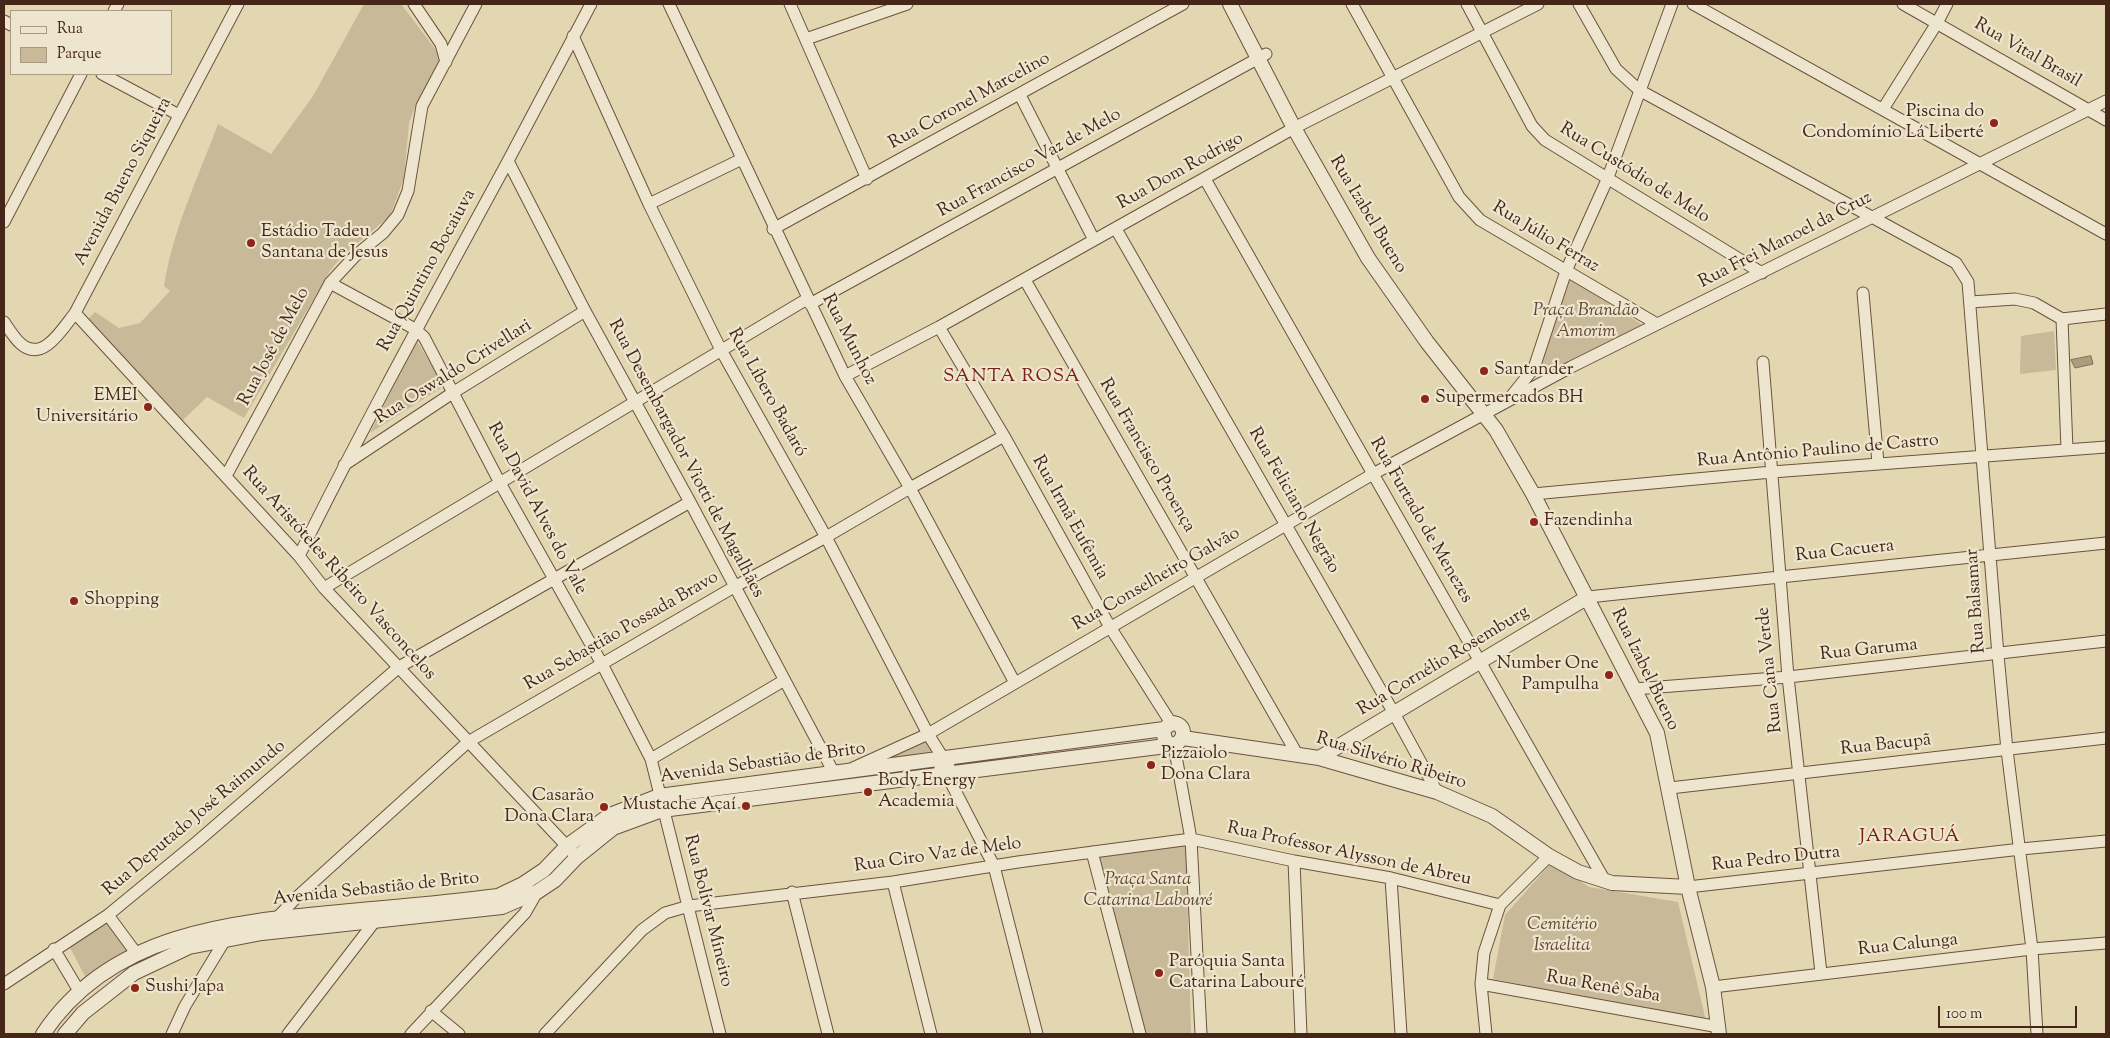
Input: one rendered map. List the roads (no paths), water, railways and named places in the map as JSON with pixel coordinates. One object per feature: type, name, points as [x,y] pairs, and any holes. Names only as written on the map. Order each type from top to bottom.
[{"type":"street","name":"Avenida Bueno Siqueira","points":[[4,322],[21,344],[30,349],[41,349],[51,343],[75,313],[238,4]]},
{"type":"street","points":[[414,4],[441,44],[446,62]]},
{"type":"street","name":"Rua José de Melo","points":[[226,476],[330,283],[355,256],[383,233],[398,216],[408,191],[422,106],[476,4]]},
{"type":"street","name":"Rua Quintino Bocaiuva","points":[[299,556],[343,465],[591,4]]},
{"type":"street","name":"Rua Munhoz","points":[[669,4],[844,376],[910,488],[1015,683]]},
{"type":"street","points":[[790,4],[867,179]]},
{"type":"street","points":[[806,39],[902,4]]},
{"type":"street","name":"Rua Coronel Marcelino","points":[[774,229],[1183,4]]},
{"type":"street","name":"Rua Izabel Bueno","points":[[1230,4],[1262,56]]},
{"type":"street","name":"Rua Izabel Bueno","points":[[1239,4],[1262,56],[1368,258],[1427,342],[1487,413],[1588,597],[1657,733],[1670,788],[1688,887],[1713,987],[1719,1031]]},
{"type":"street","name":"Rua Júlio Ferraz","points":[[1352,4],[1459,197],[1480,220],[1657,324]]},
{"type":"street","name":"Rua Custódio de Melo","points":[[1468,4],[1532,126],[1545,140],[1607,180],[1762,273]]},
{"type":"street","name":"Rua Dom Rodrigo","points":[[844,376],[939,328],[1298,126],[1394,79],[1538,4]]},
{"type":"street","name":"Rua Balsamar","points":[[1579,4],[1616,69],[1639,90],[1956,263],[1968,282],[1998,655],[2007,750],[2021,849],[2032,949],[2037,1034]]},
{"type":"street","points":[[1506,402],[1534,368],[1566,272],[1607,180],[1672,4]]},
{"type":"street","points":[[1692,4],[2106,234]]},
{"type":"street","name":"Rua Vital Brasil","points":[[1903,4],[2106,120]]},
{"type":"street","points":[[1883,109],[1947,4]]},
{"type":"street","name":"Rua Líbero Badaró","points":[[573,36],[649,204],[721,350],[826,537],[928,734],[950,767],[950,772],[947,775]]},
{"type":"street","name":"Rua Francisco Vaz de Melo","points":[[324,588],[721,350],[1059,169],[1262,56]]},
{"type":"street","points":[[4,222],[79,75]]},
{"type":"street","points":[[104,75],[179,115]]},
{"type":"street","points":[[1020,95],[1094,240]]},
{"type":"street","name":"Rua Frei Manoel da Cruz","points":[[1487,413],[1657,324],[2106,101]]},
{"type":"street","points":[[649,204],[742,159]]},
{"type":"street","name":"Rua Desembargador Viotti de Magalhães","points":[[508,161],[585,311],[690,502],[783,681],[840,772]]},
{"type":"street","name":"Rua Furtado de Menezes","points":[[1205,178],[1605,881]]},
{"type":"street","name":"Rua Feliciano Negrão","points":[[1116,228],[1395,715],[1437,792]]},
{"type":"street","name":"Rua Francisco Proença","points":[[1025,280],[1297,754]]},
{"type":"street","name":"Rua David Alves do Vale","points":[[330,283],[415,329],[424,336],[500,483],[602,664],[651,759],[659,796]]},
{"type":"street","points":[[1863,293],[1878,463]]},
{"type":"street","points":[[1971,302],[2015,300],[2034,303],[2062,319],[2106,314]]},
{"type":"street","name":"Rua Oswaldo Crivellari","points":[[343,465],[454,392],[585,311]]},
{"type":"street","name":"Rua Aristóteles Ribeiro Vasconcelos","points":[[75,313],[299,556],[324,588],[577,857]]},
{"type":"street","points":[[2062,319],[2067,450]]},
{"type":"street","name":"Rua Irmã Eufêmia","points":[[939,328],[1004,436],[1110,628],[1167,726]]},
{"type":"street","name":"Rua Cana Verde","points":[[1763,362],[1788,678],[1821,973]]},
{"type":"street","points":[[1534,368],[1541,380],[1548,380]]},
{"type":"street","name":"Rua Conselheiro Galvão","points":[[840,772],[928,734],[1373,474],[1487,413]]},
{"type":"street","name":"Rua Sebastião Possada Bravo","points":[[262,933],[468,742],[734,587],[1004,436]]},
{"type":"street","name":"Rua Antônio Paulino de Castro","points":[[1533,494],[1878,463],[2106,447]]},
{"type":"street","name":"Rua Deputado José Raimundo","points":[[4,984],[54,949],[108,915],[198,841],[399,667],[690,502]]},
{"type":"street","name":"Rua Cacuera","points":[[1588,597],[2106,543]]},
{"type":"street","name":"Rua Cornélio Rosemburg","points":[[1334,757],[1395,715],[1588,597]]},
{"type":"street","name":"Rua Garuma","points":[[1634,689],[1788,678],[2106,641]]},
{"type":"street","points":[[651,759],[783,681]]},
{"type":"street","points":[[1167,726],[1163,737],[1176,742],[1191,839],[1201,1034]]},
{"type":"street","name":"Avenida Sebastião de Brito","points":[[43,1034],[79,991],[103,973],[136,953],[198,930],[278,917],[498,896],[523,884],[544,870],[567,846],[610,815],[659,796],[1167,726]]},
{"type":"street","name":"Rua Bacupã","points":[[1670,788],[2106,738]]},
{"type":"street","name":"Rua Silvério Ribeiro","points":[[1176,742],[1297,754],[1319,758],[1334,757],[1437,792],[1492,816],[1549,856],[1578,872],[1605,881],[1688,887]]},
{"type":"street","name":"Avenida Sebastião de Brito","points":[[65,1034],[84,1013],[134,973],[189,947],[262,933],[502,907],[538,892],[555,880],[577,857],[613,828],[662,810],[947,775],[1176,742]]},
{"type":"street","points":[[947,775],[994,866],[1037,1034]]},
{"type":"street","name":"Rua Bolívar Mineiro","points":[[659,796],[689,906],[720,1034]]},
{"type":"street","name":"Rua Ciro Vaz de Melo","points":[[545,1034],[642,930],[665,913],[689,906],[792,892],[893,882],[1191,839]]},
{"type":"street","name":"Rua Professor Alysson de Abreu","points":[[1191,839],[1294,861],[1392,878],[1500,905]]},
{"type":"street","name":"Rua Pedro Dutra","points":[[1688,887],[2106,841]]},
{"type":"street","points":[[1092,852],[1140,1034]]},
{"type":"street","points":[[1486,1034],[1480,984],[1484,953],[1500,905],[1549,856]]},
{"type":"street","points":[[1294,861],[1301,1034]]},
{"type":"street","points":[[1392,878],[1401,1034]]},
{"type":"street","points":[[893,882],[931,1034]]},
{"type":"street","points":[[412,1034],[431,1011],[525,913],[538,892]]},
{"type":"street","points":[[792,892],[828,1034]]},
{"type":"street","points":[[108,915],[136,953]]},
{"type":"street","points":[[288,1034],[375,921]]},
{"type":"street","points":[[172,1034],[185,1006],[237,924]]},
{"type":"street","name":"Rua Calunga","points":[[1713,987],[2032,949],[2106,943]]},
{"type":"street","points":[[54,949],[79,991]]},
{"type":"street","name":"Rua Renê Saba","points":[[1480,984],[1719,1031]]},
{"type":"street","points":[[431,1011],[459,1034]]},
{"type":"place","name":"Piscina do Condomínio Lá Liberté","points":[[1994,123]]},
{"type":"place","name":"Estádio Tadeu Santana de Jesus","points":[[251,243]]},
{"type":"place","name":"Santander","points":[[1484,371]]},
{"type":"place","name":"Supermercados BH","points":[[1425,399]]},
{"type":"place","name":"EMEI Universitário","points":[[148,407]]},
{"type":"place","name":"Fazendinha","points":[[1534,522]]},
{"type":"place","name":"Shopping","points":[[74,601]]},
{"type":"place","name":"Number One Pampulha","points":[[1609,675]]},
{"type":"place","name":"Pizzaiolo Dona Clara","points":[[1151,765]]},
{"type":"place","name":"Body Energy Academia","points":[[868,792]]},
{"type":"place","name":"Mustache Açaí","points":[[746,806]]},
{"type":"place","name":"Casarão Dona Clara","points":[[604,807]]},
{"type":"place","name":"Paróquia Santa Catarina Labouré","points":[[1159,973]]},
{"type":"place","name":"Sushi Japa","points":[[135,988]]},
{"type":"district","name":"SANTA ROSA","points":[[1012,378]]},
{"type":"district","name":"JARAGUÁ","points":[[1910,838]]},
{"type":"park label","name":"Praça Brandão Amorim","points":[[1586,322]]},
{"type":"park label","name":"Praça Santa Catarina Labouré","points":[[1148,891]]},
{"type":"park label","name":"Cemitério Israelita","points":[[1562,936]]}]
